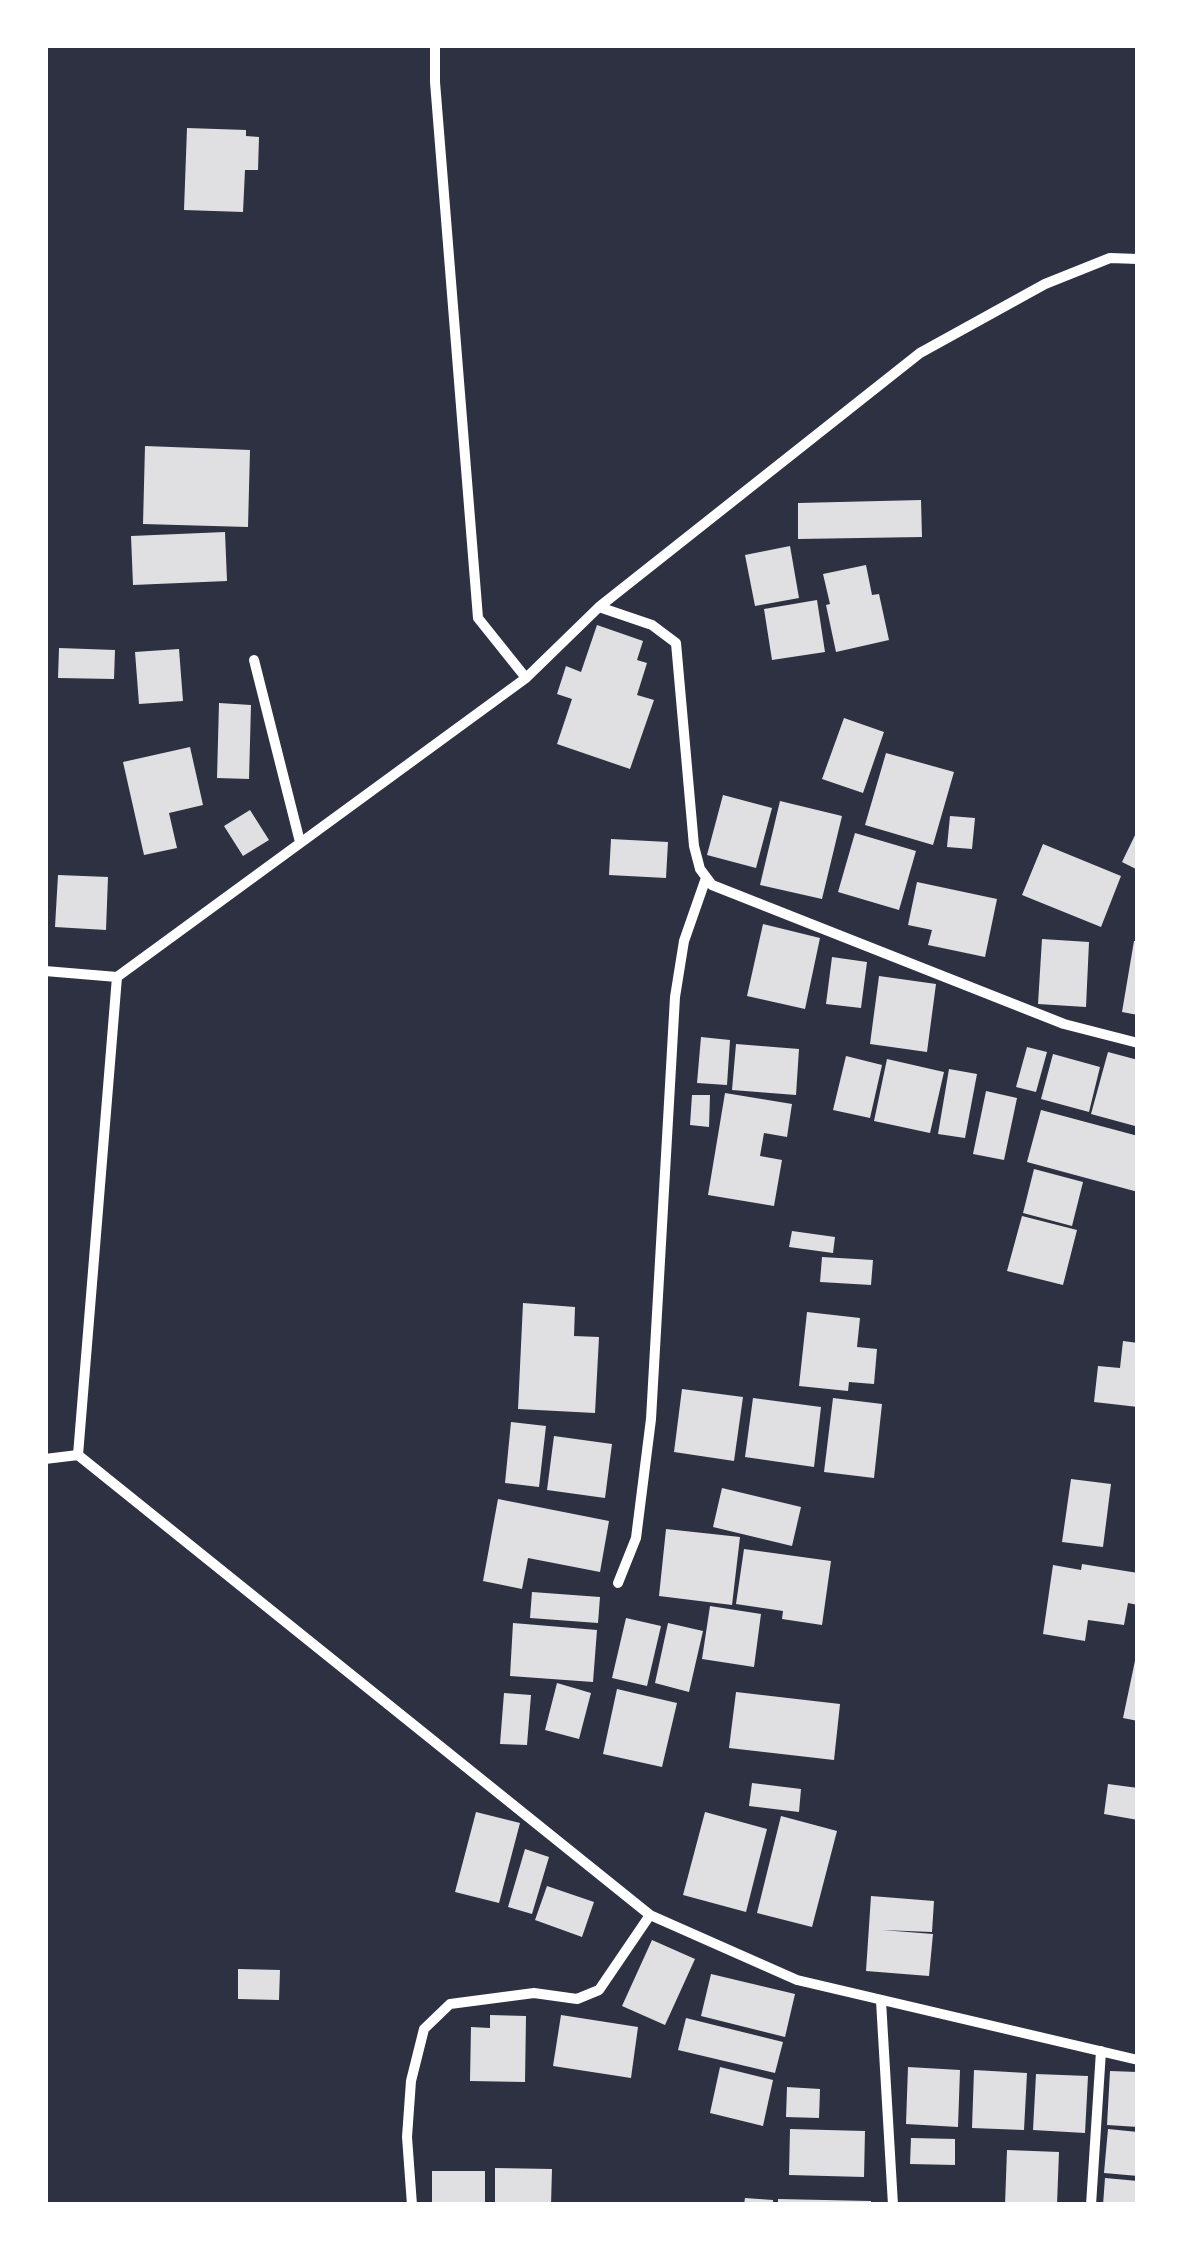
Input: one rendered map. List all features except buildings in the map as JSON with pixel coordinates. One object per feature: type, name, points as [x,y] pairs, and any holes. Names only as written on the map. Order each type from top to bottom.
[{"type":"street","points":[[435,45],[478,618],[522,674]]},
{"type":"street","points":[[45,971],[117,976],[522,674],[599,607],[920,353],[1045,284],[1110,258],[1138,259]]},
{"type":"street","points":[[599,607],[652,626],[676,643],[692,834],[700,869],[712,885],[1064,1024],[1138,1042]]},
{"type":"street","points":[[254,660],[300,842]]},
{"type":"street","points":[[618,1583],[636,1538],[651,1419],[674,997],[684,942],[706,878]]},
{"type":"street","points":[[78,1455],[117,976]]},
{"type":"street","points":[[45,1460],[78,1455],[650,1915],[797,1980],[1138,2060]]},
{"type":"street","points":[[412,2205],[408,2137],[411,2080],[424,2029],[450,2004],[534,1993],[577,2000],[600,1990],[650,1915]]},
{"type":"street","points":[[880,2001],[892,2205]]},
{"type":"street","points":[[1090,2205],[1102,2051]]}]
